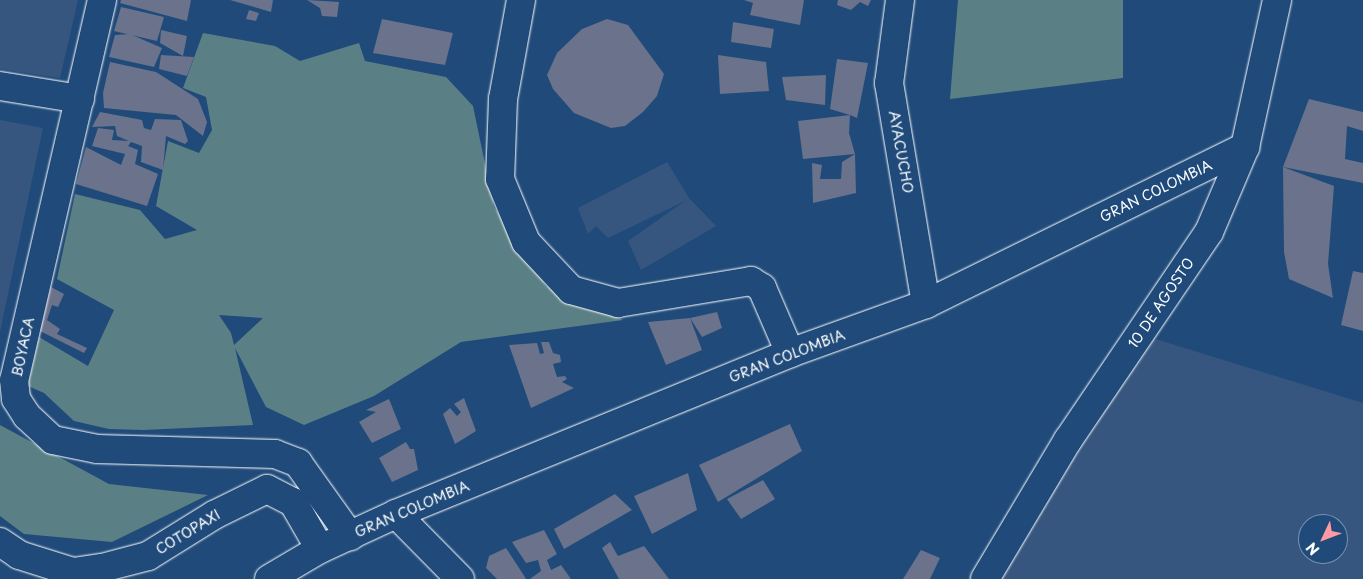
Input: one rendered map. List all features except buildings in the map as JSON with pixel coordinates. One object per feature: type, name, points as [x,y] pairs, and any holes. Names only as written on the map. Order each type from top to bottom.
[{"type":"street","name":"BOYACA","points":[[102,0],[14,380],[16,399],[27,416],[52,440],[98,449],[275,454],[298,463],[350,536]]},
{"type":"street","points":[[520,0],[502,99],[500,179],[526,242],[571,290],[618,303],[751,281],[762,288],[790,353]]},
{"type":"street","name":"AYACUCHO","points":[[900,0],[889,83],[926,304]]},
{"type":"street","name":"10 DE AGOSTO","points":[[985,579],[1068,440],[1210,232],[1245,147],[1277,0]]},
{"type":"street","points":[[0,86],[80,99]]},
{"type":"street","name":"GRAN COLOMBIA","points":[[268,579],[320,549],[396,514],[790,353],[926,304],[1245,147]]},
{"type":"street","name":"COTOPAXI","points":[[0,542],[19,555],[73,572],[102,568],[148,556],[214,514],[268,489],[293,502],[320,549]]},
{"type":"street","points":[[396,514],[460,579]]},
{"type":"shaded area","points":[[0,0],[78,0],[60,78],[0,69]]},
{"type":"shaded area","points":[[0,120],[43,128],[0,332]]},
{"type":"shaded area","points":[[667,162],[689,198],[716,226],[641,270],[628,241],[685,201],[608,238],[596,226],[588,234],[578,208]]},
{"type":"shaded area","points":[[1146,336],[1363,403],[1363,579],[1000,579]]},
{"type":"green space","points":[[958,0],[1123,0],[1123,78],[950,99]]},
{"type":"green space","points":[[203,33],[275,46],[300,61],[359,43],[365,61],[446,77],[473,106],[494,207],[546,286],[623,320],[461,342],[374,396],[304,425],[266,407],[235,348],[253,425],[143,430],[109,429],[74,421],[44,393],[28,386],[39,337],[88,366],[114,310],[57,279],[75,194],[140,210],[165,239],[197,230],[156,206],[168,141],[199,153],[212,130],[206,97],[183,88]],"holes":[[[219,315],[263,318],[234,345],[231,333]]]},
{"type":"green space","points":[[0,425],[109,484],[208,495],[112,542],[24,534],[0,516]]}]
